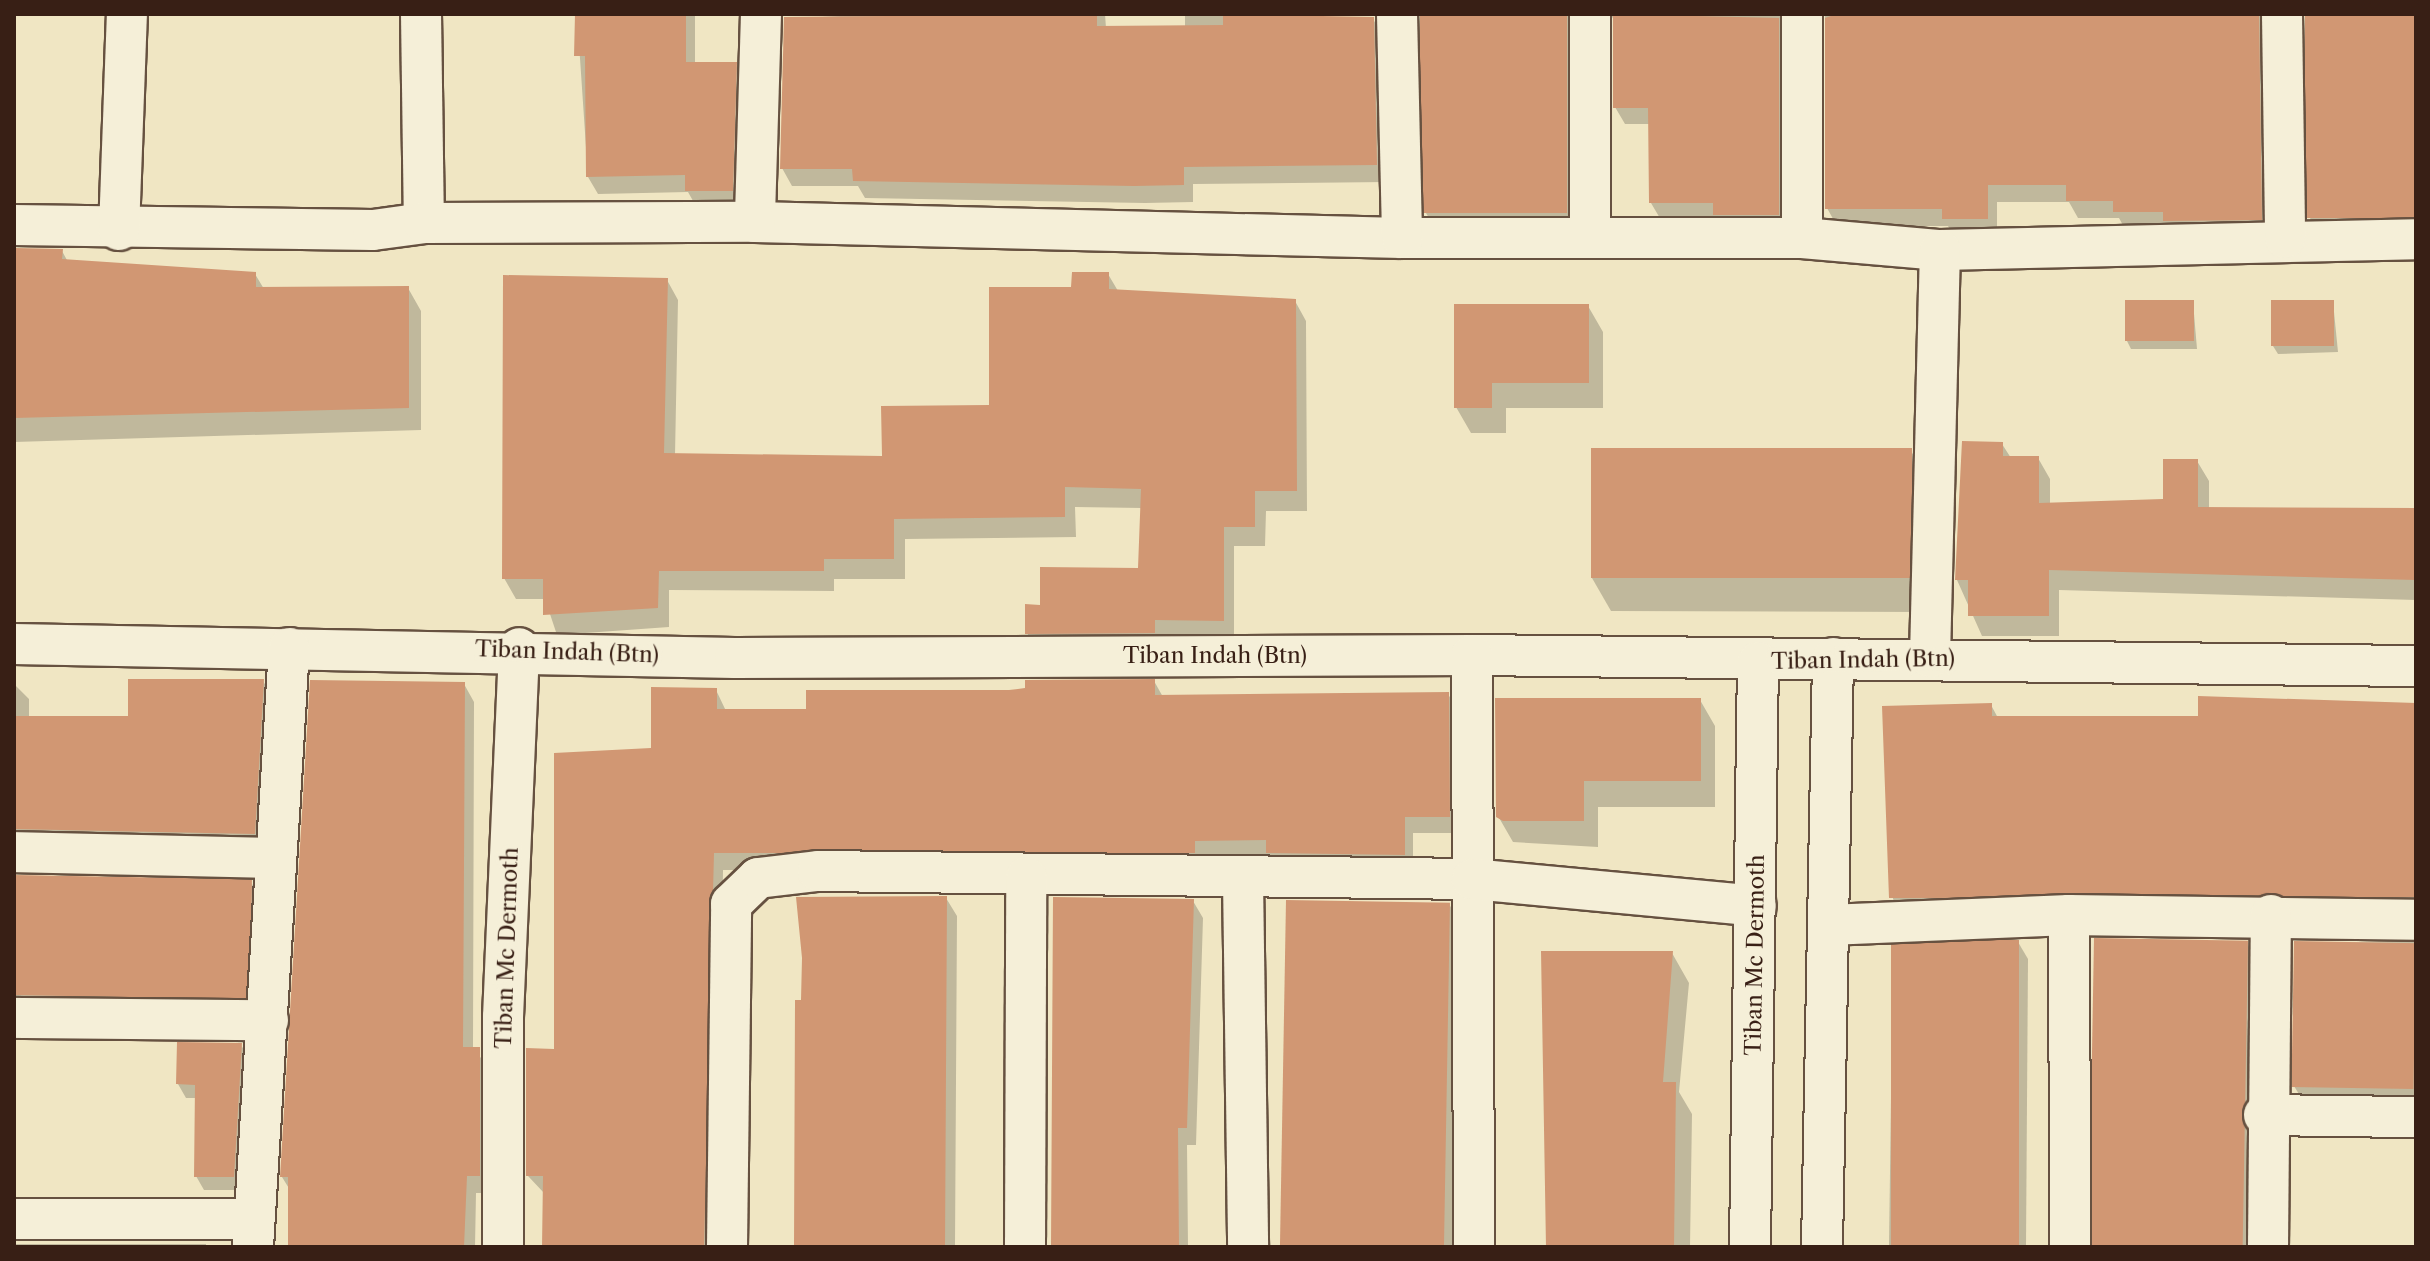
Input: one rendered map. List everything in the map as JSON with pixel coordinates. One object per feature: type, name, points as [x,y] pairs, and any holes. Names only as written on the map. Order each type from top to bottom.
[{"type":"street","points":[[119,230],[127,14]]},
{"type":"street","points":[[421,14],[424,223]]},
{"type":"street","points":[[755,222],[761,14]]},
{"type":"street","points":[[1397,14],[1402,238]]},
{"type":"street","points":[[1590,14],[1590,236]]},
{"type":"street","points":[[1802,14],[1802,238]]},
{"type":"street","points":[[2282,14],[2285,238]]},
{"type":"street","points":[[14,225],[119,230],[373,230],[424,223],[755,222],[1402,238],[1802,238],[1940,250],[2285,238],[2416,239]]},
{"type":"street","points":[[1930,657],[1940,250]]},
{"type":"street","name":"Tiban Indah (Btn)","points":[[14,644],[519,648],[735,658],[1472,655],[1758,662],[1930,657],[2416,666]]},
{"type":"street","points":[[14,1219],[254,1233],[289,648]]},
{"type":"street","name":"Tiban Mc Dermoth","points":[[503,1247],[503,1017],[519,648]]},
{"type":"street","points":[[1472,655],[1474,1247]]},
{"type":"street","points":[[1822,1247],[1833,658]]},
{"type":"street","name":"Tiban Mc Dermoth","points":[[1750,1247],[1758,662]]},
{"type":"street","points":[[14,852],[276,858]]},
{"type":"street","points":[[727,1247],[734,895],[758,878],[818,871],[1026,877],[1472,879],[1756,906]]},
{"type":"street","points":[[1025,1247],[1026,877]]},
{"type":"street","points":[[1243,879],[1248,1247]]},
{"type":"street","points":[[1828,925],[2069,915],[2271,915],[2416,920]]},
{"type":"street","points":[[2069,915],[2070,1247]]},
{"type":"street","points":[[2268,1247],[2264,1115],[2271,915]]},
{"type":"street","points":[[14,1018],[268,1020]]},
{"type":"street","points":[[2264,1115],[2416,1117]]},
{"type":"building","points":[[575,14],[686,14],[686,62],[737,62],[733,191],[685,191],[685,175],[586,177],[585,56],[574,56]]},
{"type":"building","points":[[1097,14],[1097,26],[1223,25],[1223,14],[1374,17],[1377,165],[1184,167],[1184,185],[1134,186],[853,181],[852,169],[780,169],[784,17]]},
{"type":"building","points":[[1420,14],[1567,14],[1567,213],[1420,213]]},
{"type":"building","points":[[1613,14],[1779,18],[1779,215],[1713,215],[1713,203],[1649,203],[1648,108],[1613,108]]},
{"type":"building","points":[[1837,14],[2259,14],[2262,220],[2163,221],[2163,212],[2113,212],[2113,201],[2066,201],[2066,185],[1988,185],[1988,219],[1942,219],[1942,209],[1825,209],[1825,18]]},
{"type":"building","points":[[2305,14],[2416,14],[2416,218],[2305,218]]},
{"type":"building","points":[[15,248],[63,249],[62,259],[256,272],[256,287],[409,286],[409,408],[14,418]]},
{"type":"building","points":[[1072,272],[1109,272],[1109,289],[1296,299],[1297,491],[1255,491],[1255,527],[1224,527],[1224,621],[1155,620],[1155,633],[1025,634],[1025,604],[1040,605],[1040,567],[1138,568],[1141,489],[1065,487],[1065,517],[894,519],[894,559],[824,559],[824,571],[659,571],[658,608],[543,615],[543,579],[502,579],[503,275],[668,278],[664,453],[882,456],[881,406],[989,405],[989,287],[1071,287]]},
{"type":"building","points":[[2125,300],[2194,300],[2194,341],[2125,341]]},
{"type":"building","points":[[2271,300],[2334,300],[2334,346],[2271,346]]},
{"type":"building","points":[[1454,304],[1589,304],[1589,383],[1492,383],[1492,408],[1454,408]]},
{"type":"building","points":[[1962,441],[2003,442],[2003,456],[2039,456],[2039,503],[2163,499],[2163,459],[2198,459],[2198,507],[2416,508],[2416,580],[2049,570],[2049,616],[1968,616],[1968,580],[1955,580]]},
{"type":"building","points":[[1591,448],[1912,448],[1912,578],[1591,578]]},
{"type":"building","points":[[128,679],[264,679],[255,834],[14,829],[14,716],[128,716]]},
{"type":"building","points":[[1155,679],[1155,695],[1449,692],[1450,817],[1405,817],[1405,855],[1266,853],[1266,840],[1195,841],[1195,853],[714,853],[704,1247],[542,1247],[543,1176],[526,1176],[526,1048],[554,1049],[554,753],[651,748],[651,687],[717,688],[717,709],[806,709],[806,690],[1009,690],[1025,688],[1025,680]]},
{"type":"building","points":[[310,680],[465,682],[463,1047],[480,1047],[480,1176],[467,1176],[464,1247],[288,1247],[288,1177],[280,1177]]},
{"type":"building","points":[[2198,696],[2416,703],[2416,897],[1889,898],[1882,706],[1992,703],[1992,716],[2198,716]]},
{"type":"building","points":[[1495,698],[1701,698],[1701,781],[1584,781],[1584,821],[1503,821],[1496,817]]},
{"type":"building","points":[[14,875],[252,879],[250,999],[14,995]]},
{"type":"building","points":[[947,896],[945,1247],[794,1247],[795,1000],[801,1000],[802,958],[796,897]]},
{"type":"building","points":[[1053,897],[1194,899],[1187,1128],[1178,1128],[1179,1247],[1051,1247]]},
{"type":"building","points":[[1286,900],[1450,903],[1444,1247],[1280,1247]]},
{"type":"building","points":[[2094,938],[2248,941],[2243,1247],[2089,1247]]},
{"type":"building","points":[[1891,940],[2019,940],[2019,1247],[1891,1247]]},
{"type":"building","points":[[2294,941],[2416,943],[2413,1089],[2291,1087]]},
{"type":"building","points":[[1541,951],[1673,951],[1663,1082],[1676,1082],[1674,1247],[1546,1247]]},
{"type":"building","points":[[177,1042],[242,1043],[234,1177],[194,1177],[195,1085],[176,1084]]}]
